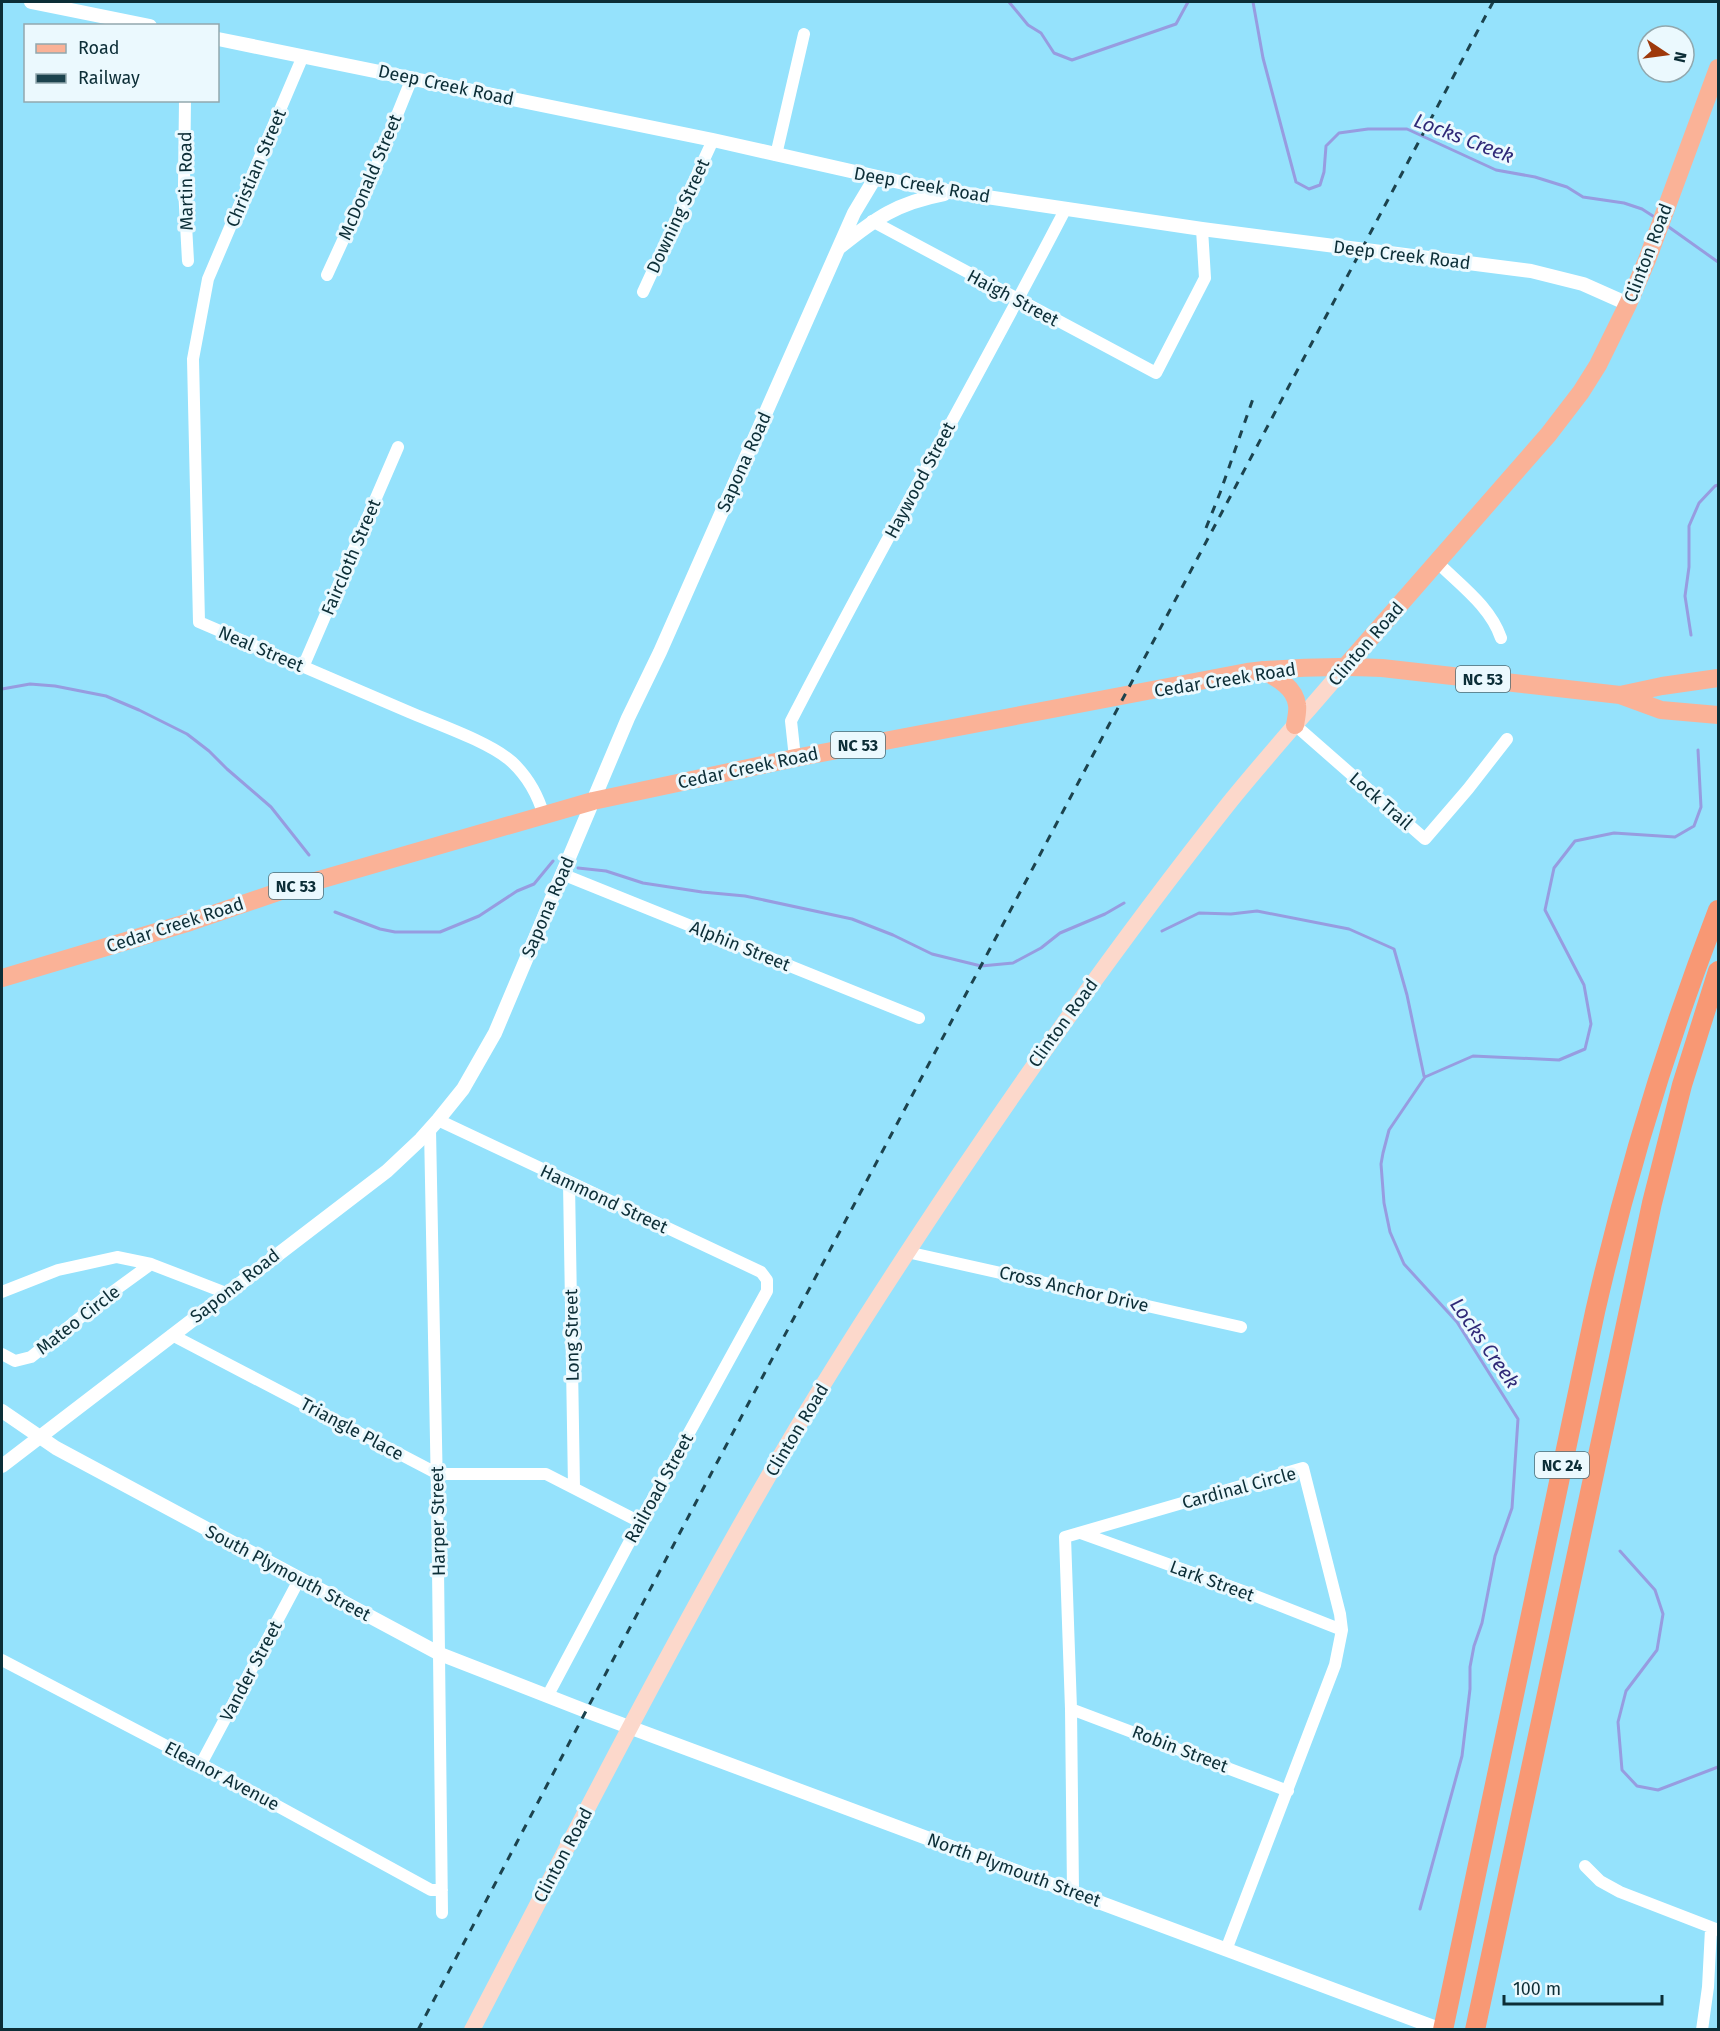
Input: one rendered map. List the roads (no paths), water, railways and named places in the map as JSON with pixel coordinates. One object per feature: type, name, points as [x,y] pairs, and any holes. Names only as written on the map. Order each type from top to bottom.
[{"type":"highway","name":"NC 24","points":[[1442,2030],[1610,1244],[1657,1078],[1680,1010],[1719,910]]},
{"type":"highway","name":"NC 24","points":[[1475,2030],[1652,1203],[1682,1085],[1719,971]]},
{"type":"main road","name":"Clinton Road","points":[[472,2030],[630,1726],[785,1448],[907,1252],[1024,1078],[1095,978],[1231,801],[1564,415],[1598,365],[1629,304],[1647,260],[1718,69]]},
{"type":"main road","name":"Cedar Creek Road","points":[[2,978],[190,922],[281,891],[592,801],[1065,705],[1262,670],[1346,666],[1382,668],[1620,695],[1661,710],[1719,715]]},
{"type":"main road","points":[[1262,670],[1279,679],[1291,690],[1297,704],[1295,725]]},
{"type":"main road","name":"Cedar Creek Road","points":[[1620,695],[1719,678]]},
{"type":"street","points":[[31,2],[140,24]]},
{"type":"street","points":[[776,155],[804,34]]},
{"type":"street","name":"Deep Creek Road","points":[[219,39],[713,140],[875,178],[1202,229],[1531,271],[1583,284],[1629,304]]},
{"type":"street","name":"Christian Street","points":[[208,279],[303,56]]},
{"type":"street","name":"McDonald Street","points":[[327,275],[372,177],[412,78]]},
{"type":"street","name":"Martin Road","points":[[185,102],[184,188],[188,261]]},
{"type":"street","name":"Downing Street","points":[[643,292],[713,140]]},
{"type":"street","name":"Sapona Road","points":[[2,1466],[387,1171],[434,1125],[463,1089],[495,1033],[628,718],[660,652],[854,213],[875,178]]},
{"type":"street","points":[[838,248],[872,221],[898,206],[955,192]]},
{"type":"street","name":"Haywood Street","points":[[795,758],[791,721],[1066,208]]},
{"type":"street","name":"Haigh Street","points":[[872,221],[1156,373],[1205,278],[1202,229]]},
{"type":"street","name":"Neal Street","points":[[208,279],[193,359],[199,622],[496,751],[524,775],[538,796],[544,816]]},
{"type":"street","name":"Faircloth Street","points":[[303,667],[398,447]]},
{"type":"street","points":[[1437,562],[1486,609],[1501,638]]},
{"type":"street","name":"Lock Trail","points":[[1295,725],[1425,839],[1507,739]]},
{"type":"street","name":"Alphin Street","points":[[562,874],[919,1018]]},
{"type":"street","name":"Hammond Street","points":[[434,1125],[569,1183],[761,1272],[767,1280]]},
{"type":"street","name":"Harper Street","points":[[434,1125],[443,1798],[442,1913]]},
{"type":"street","name":"Long Street","points":[[569,1183],[574,1487]]},
{"type":"street","name":"Cross Anchor Drive","points":[[907,1252],[1241,1327]]},
{"type":"street","name":"Mateo Circle","points":[[2,1292],[58,1270],[117,1257],[151,1264],[226,1293]]},
{"type":"street","name":"Mateo Circle","points":[[2,1354],[15,1361],[31,1357],[151,1264]]},
{"type":"street","name":"Railroad Street","points":[[548,1695],[767,1291],[767,1280]]},
{"type":"street","name":"Triangle Place","points":[[172,1335],[438,1474],[546,1474],[640,1522]]},
{"type":"street","name":"South Plymouth Street","points":[[2,1411],[56,1448],[440,1654],[586,1711]]},
{"type":"street","name":"Cardinal Circle","points":[[1081,1533],[1303,1468],[1328,1563],[1342,1630],[1335,1665],[1226,1950]]},
{"type":"street","points":[[1073,1891],[1071,1709],[1065,1537],[1081,1533]]},
{"type":"street","name":"Lark Street","points":[[1081,1533],[1248,1593],[1342,1630]]},
{"type":"street","name":"Vander Street","points":[[201,1764],[300,1578]]},
{"type":"street","name":"Eleanor Avenue","points":[[2,1660],[201,1764],[431,1890],[442,1890]]},
{"type":"street","name":"Robin Street","points":[[1071,1709],[1288,1791]]},
{"type":"street","name":"North Plymouth Street","points":[[586,1711],[1442,2030]]},
{"type":"street","points":[[1585,1866],[1600,1881],[1620,1892],[1715,1930],[1702,2030]]},
{"type":"waterway","name":"Locks Creek","points":[[1009,2],[1028,25],[1041,33],[1054,53],[1072,60],[1176,24],[1188,2]]},
{"type":"waterway","name":"Locks Creek","points":[[1253,2],[1263,58],[1296,182],[1309,189],[1320,185],[1324,172],[1326,146],[1339,133],[1368,129],[1407,129],[1496,170],[1535,177],[1567,187],[1583,197],[1624,203],[1642,209],[1656,218]]},
{"type":"waterway","name":"Locks Creek","points":[[1666,225],[1718,262]]},
{"type":"waterway","name":"Locks Creek","points":[[1691,635],[1685,596],[1689,567],[1689,526],[1699,503],[1718,485]]},
{"type":"waterway","points":[[2,689],[30,684],[55,686],[106,696],[187,734],[271,807],[309,855]]},
{"type":"waterway","name":"Locks Creek","points":[[1420,1909],[1462,1756],[1474,1646],[1482,1623],[1495,1556],[1512,1508],[1518,1419],[1457,1322],[1404,1264],[1390,1232],[1384,1203],[1381,1164],[1383,1153],[1389,1130],[1425,1077],[1473,1056],[1559,1060],[1585,1049],[1591,1024],[1584,985],[1545,910],[1554,868],[1575,841],[1614,833],[1675,837],[1694,826],[1701,807],[1698,750]]},
{"type":"waterway","points":[[335,912],[380,929],[395,932],[440,932],[479,916],[517,891],[534,884],[553,861]]},
{"type":"waterway","points":[[578,868],[606,871],[643,883],[745,896],[852,919],[932,954],[981,966],[1013,963],[1041,948],[1060,933],[1105,914],[1124,903]]},
{"type":"waterway","points":[[1162,931],[1199,913],[1231,914],[1257,911],[1349,929],[1394,949],[1407,995],[1424,1076]]},
{"type":"waterway","name":"Locks Creek","points":[[1620,1551],[1655,1590],[1663,1614],[1657,1650],[1626,1691],[1618,1722],[1622,1770],[1637,1786],[1658,1790],[1718,1767]]},
{"type":"railway","points":[[418,2030],[1493,2]]},
{"type":"railway","points":[[1206,528],[1255,393]]}]
